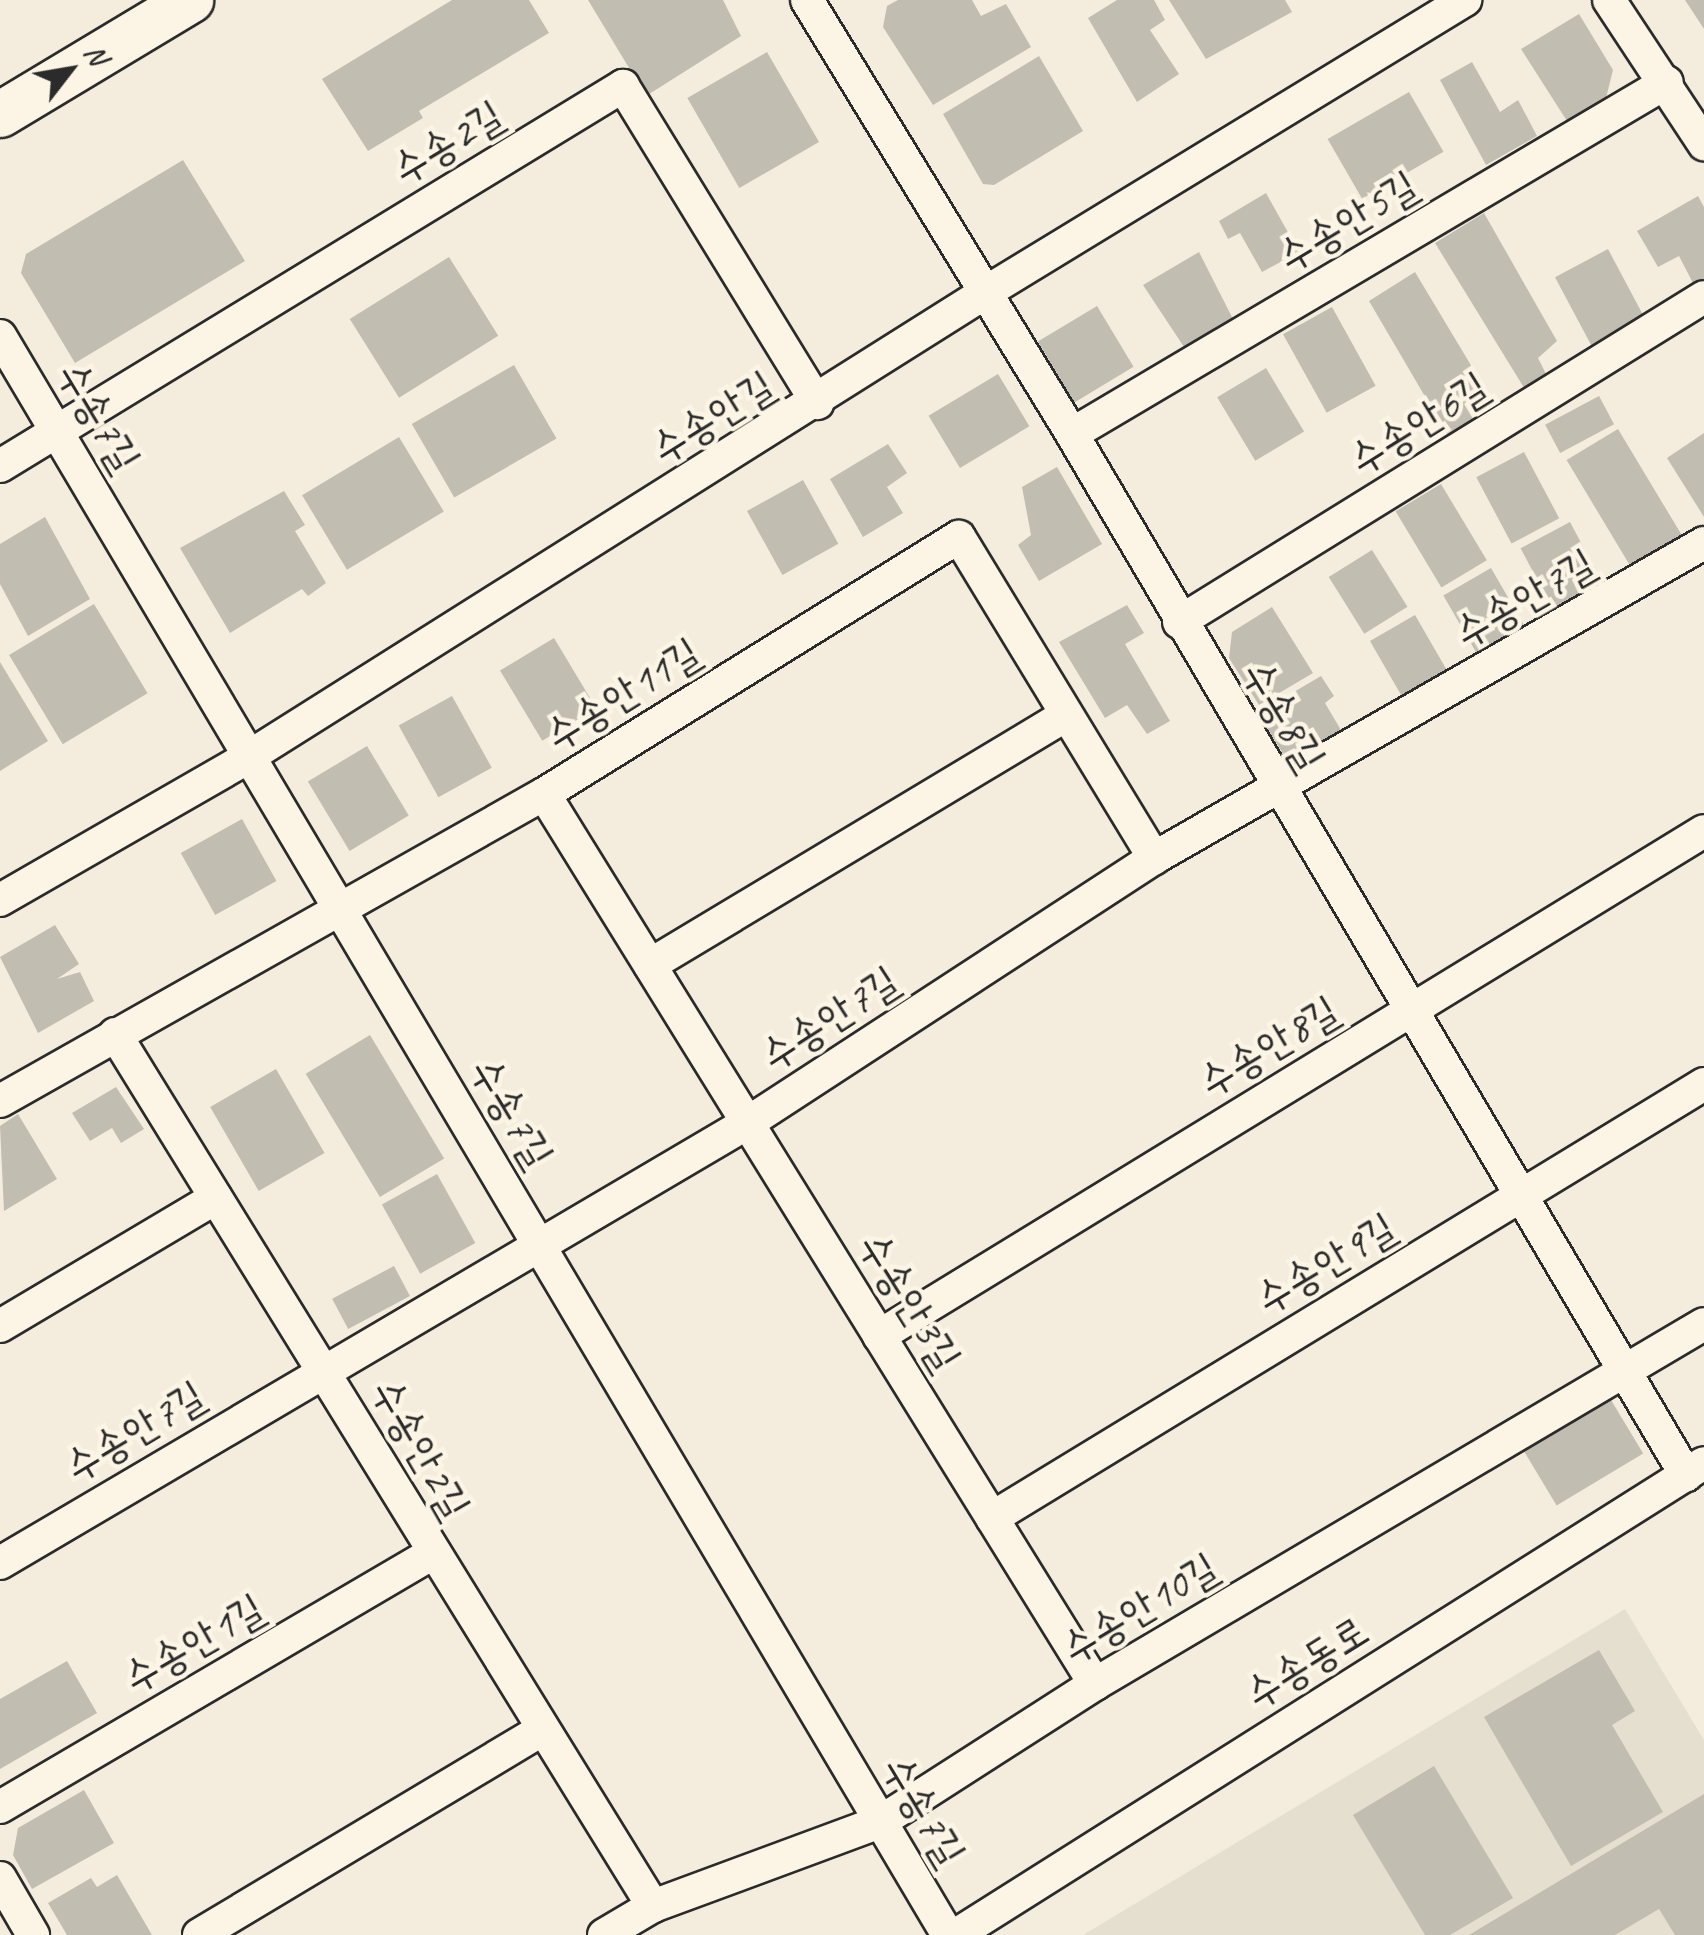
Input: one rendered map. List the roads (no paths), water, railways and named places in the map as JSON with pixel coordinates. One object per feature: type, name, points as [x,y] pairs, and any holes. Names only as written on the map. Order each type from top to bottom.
[{"type":"street","points":[[0,114],[190,0]]},
{"type":"street","name":"수송8길","points":[[807,0],[983,294],[1072,434],[1279,792],[1626,1370],[1695,1469]]},
{"type":"street","points":[[1609,0],[1667,82],[1704,144]]},
{"type":"street","name":"수송안길","points":[[0,900],[250,756],[817,404],[983,294],[1462,1]]},
{"type":"street","name":"수송안5길","points":[[1072,434],[1667,82]]},
{"type":"street","name":"수송2길","points":[[0,466],[623,86],[817,404]]},
{"type":"street","name":"수송안6길","points":[[1179,622],[1704,297]]},
{"type":"street","name":"수송7길","points":[[0,336],[948,1935]]},
{"type":"street","name":"수송안11길","points":[[0,1101],[544,794],[959,537],[1154,858]]},
{"type":"street","name":"수송안7길","points":[[0,1562],[323,1368],[749,1122],[1154,858],[1279,792],[1704,544]]},
{"type":"street","points":[[650,965],[1066,715]]},
{"type":"street","name":"수송안3길","points":[[544,794],[1095,1684]]},
{"type":"street","name":"수송안8길","points":[[879,1336],[1704,831]]},
{"type":"street","name":"수송안2길","points":[[115,1034],[323,1368],[540,1732],[653,1906]]},
{"type":"street","name":"수송안9길","points":[[992,1518],[1704,1084]]},
{"type":"street","points":[[0,1326],[216,1198]]},
{"type":"street","name":"수송안10길","points":[[604,1935],[653,1906],[880,1822],[1095,1684],[1704,1324]]},
{"type":"street","name":"수송동로","points":[[956,1935],[1695,1469]]},
{"type":"street","name":"수송안1길","points":[[0,1806],[431,1554]]},
{"type":"street","points":[[199,1935],[540,1732]]},
{"type":"street","points":[[0,1878],[33,1935]]}]
